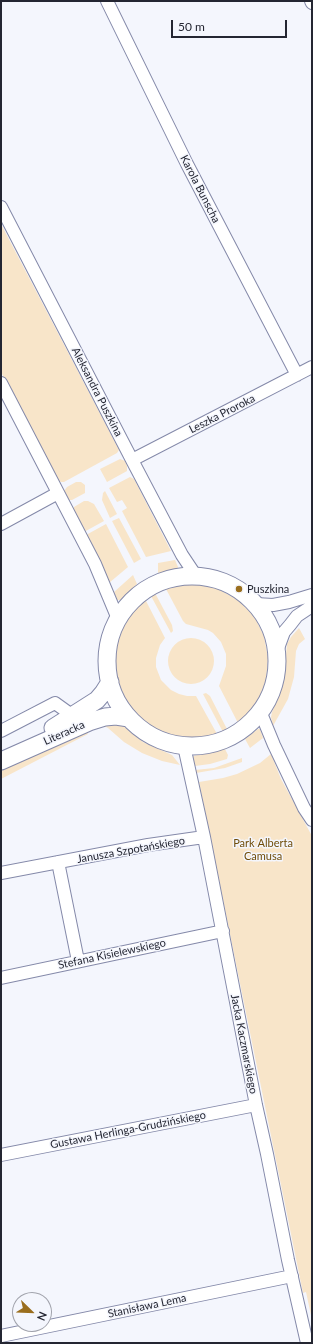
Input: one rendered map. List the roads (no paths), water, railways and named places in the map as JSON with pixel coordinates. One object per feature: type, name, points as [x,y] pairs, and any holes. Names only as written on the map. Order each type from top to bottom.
[{"type":"street","name":"Karola Bunscha","points":[[106,1],[187,164],[297,375]]},
{"type":"street","name":"Aleksandra Puszkina","points":[[1,207],[182,555],[196,576]]},
{"type":"street","name":"Leszka Proroka","points":[[132,460],[312,367]]},
{"type":"street","points":[[1,383],[95,564],[118,619]]},
{"type":"street","points":[[1,524],[58,493]]},
{"type":"street","points":[[196,576],[218,580],[239,590],[256,604],[266,618],[270,628],[276,650],[276,672],[271,693],[260,711],[249,724],[236,734],[224,740],[204,745],[184,746],[164,741],[145,732],[129,718],[117,701],[110,682],[107,661],[110,639],[118,619],[130,603],[145,590],[157,583],[176,577],[196,576]]},
{"type":"street","points":[[256,604],[273,606],[312,595]]},
{"type":"street","points":[[276,650],[284,632],[297,616],[312,606]]},
{"type":"street","name":"Literacka","points":[[1,760],[97,700],[110,682]]},
{"type":"street","points":[[1,731],[55,703],[73,716]]},
{"type":"street","points":[[260,711],[274,745],[304,808],[312,820]]},
{"type":"street","name":"Literacka","points":[[1,760],[89,722],[105,717],[116,716],[129,718]]},
{"type":"street","name":"Jacka Kaczmarskiego","points":[[184,746],[223,931],[256,1105],[307,1343]]},
{"type":"street","name":"Janusza Szpotańskiego","points":[[1,873],[148,845],[204,837]]},
{"type":"street","points":[[58,862],[78,961]]},
{"type":"street","name":"Stefana Kisielewskiego","points":[[1,978],[223,931]]},
{"type":"street","name":"Gustawa Herlinga-Grudzińskiego","points":[[1,1155],[256,1105]]},
{"type":"street","name":"Stanisława Lema","points":[[1,1336],[292,1276]]},
{"type":"place","name":"Puszkina","points":[[239,589]]},
{"type":"park label","name":"Park Alberta Camusa","points":[[263,849]]}]
